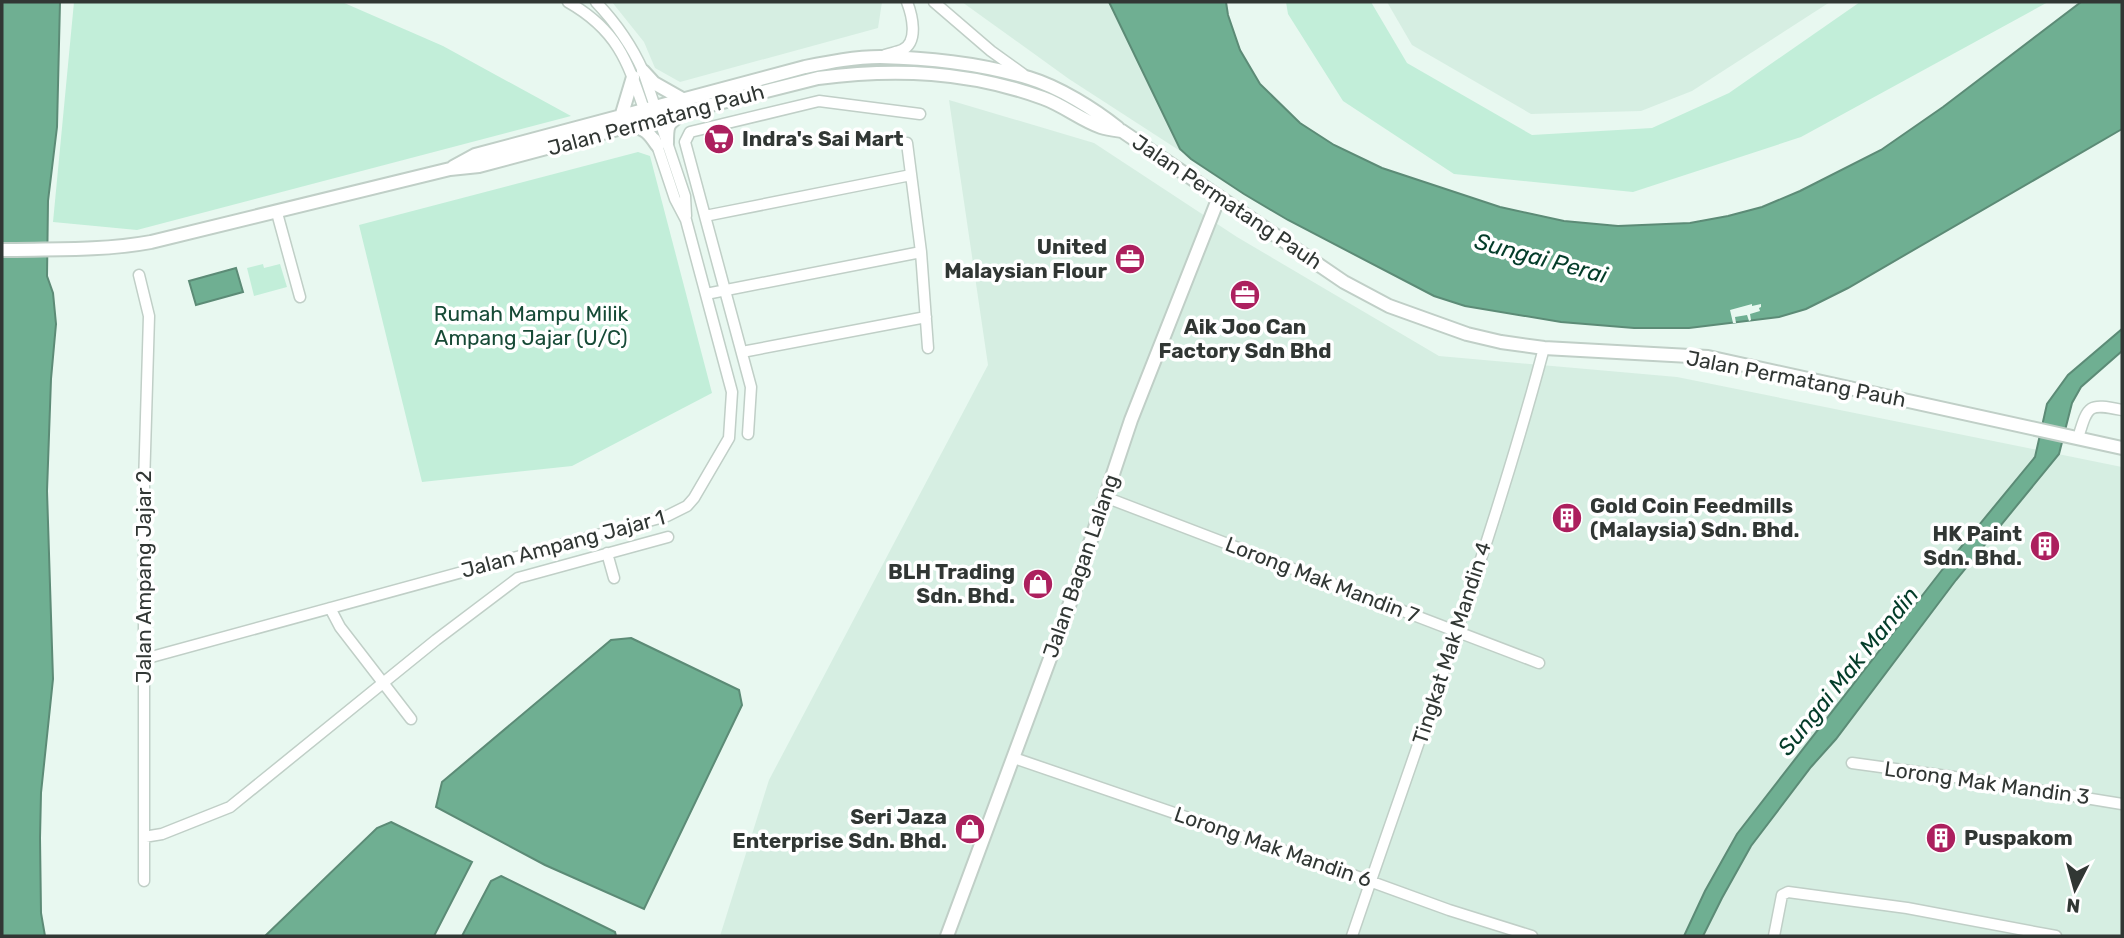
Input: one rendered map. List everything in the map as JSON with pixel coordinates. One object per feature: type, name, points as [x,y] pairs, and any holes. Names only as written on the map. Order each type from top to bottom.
[{"type":"main road","points":[[686,105],[638,74],[625,121],[648,131],[662,144],[670,122],[686,105],[805,67],[878,57],[977,66],[1031,79],[1080,102],[1122,131]]},
{"type":"main road","name":"Jalan Permatang Pauh","points":[[2,250],[125,247],[277,213],[450,169],[479,166],[686,105],[818,78],[845,74],[915,72],[949,75],[1014,89],[1045,99],[1100,127],[1122,131],[1307,258],[1389,306],[1467,334],[1544,348],[1708,357],[2122,448]]},
{"type":"main road","name":"Jalan Bagan Lalang","points":[[947,936],[1065,618],[1156,354],[1219,198]]},
{"type":"street","points":[[568,2],[586,12],[602,27],[638,74]]},
{"type":"street","points":[[596,2],[618,26],[638,74]]},
{"type":"street","points":[[878,57],[905,49],[911,40],[912,14],[907,2]]},
{"type":"street","points":[[934,2],[991,51],[1031,79]]},
{"type":"street","name":"Jalan Ampang Jajar 1","points":[[144,659],[667,516],[687,506],[694,498],[729,438],[732,392],[686,220],[675,199],[662,144],[638,74]]},
{"type":"street","points":[[748,434],[751,387],[685,142],[690,132],[819,100],[920,114]]},
{"type":"street","points":[[907,143],[928,348]]},
{"type":"street","points":[[705,216],[911,175]]},
{"type":"street","points":[[277,213],[300,297]]},
{"type":"street","points":[[706,294],[920,252]]},
{"type":"street","name":"Jalan Ampang Jajar 2","points":[[139,275],[149,316],[144,485],[144,881]]},
{"type":"street","points":[[742,352],[926,317]]},
{"type":"street","name":"Tingkat Mak Mandin 4","points":[[1352,936],[1457,632],[1527,411],[1544,348]]},
{"type":"street","points":[[2078,438],[2085,416],[2091,408],[2098,405],[2122,410]]},
{"type":"street","name":"Lorong Mak Mandin 7","points":[[1105,497],[1539,663]]},
{"type":"street","points":[[144,837],[162,834],[230,807],[518,578],[668,537]]},
{"type":"street","points":[[607,553],[614,578]]},
{"type":"street","points":[[330,608],[340,627],[411,719]]},
{"type":"street","name":"Lorong Mak Mandin 6","points":[[1014,758],[1449,910],[1532,936]]},
{"type":"street","name":"Lorong Mak Mandin 3","points":[[1852,763],[2122,804]]},
{"type":"street","points":[[1774,936],[1782,895],[1788,892],[1907,908],[2056,936]]},
{"type":"shaded area","points":[[612,2],[882,2],[878,28],[680,82],[655,68],[644,42]]},
{"type":"shaded area","points":[[962,2],[1109,2],[1173,136],[1180,149],[1191,158],[1069,79]]},
{"type":"shaded area","points":[[1387,2],[1830,2],[1692,91],[1641,111],[1531,114],[1412,45]]},
{"type":"shaded area","points":[[949,100],[1094,143],[1237,237],[1439,356],[1677,377],[2122,467],[2122,936],[720,936],[769,780],[988,365]]},
{"type":"green space","points":[[74,2],[342,2],[443,46],[571,116],[137,230],[53,222]]},
{"type":"green space","points":[[1286,2],[1371,2],[1407,63],[1532,135],[1652,128],[1729,93],[1860,2],[2048,2],[1801,137],[1633,192],[1454,174],[1343,101],[1288,14]]},
{"type":"green space","name":"Rumah Mampu Milik Ampang Jajar (U/C)","points":[[638,152],[650,156],[712,393],[572,466],[422,482],[359,225]]},
{"type":"green space","points":[[263,264],[264,268],[280,264],[287,287],[254,296],[247,268]]},
{"type":"water","points":[[2,2],[60,2],[57,127],[48,201],[47,276],[53,293],[56,324],[47,491],[53,679],[41,793],[40,838],[41,913],[45,936],[2,936]]},
{"type":"water","name":"Sungai Perai","points":[[1109,2],[1226,2],[1240,50],[1260,84],[1300,123],[1334,145],[1382,168],[1500,207],[1564,221],[1618,226],[1690,223],[1762,207],[1800,191],[1881,150],[1943,107],[2081,2],[2122,2],[2122,129],[1848,288],[1806,309],[1779,317],[1689,328],[1634,328],[1561,322],[1465,306],[1434,296],[1288,220],[1191,159],[1180,149]]},
{"type":"water","points":[[236,268],[243,292],[196,305],[189,281]]},
{"type":"water","points":[[2122,329],[2122,351],[2081,387],[2072,403],[2059,454],[1956,580],[1751,846],[1703,936],[1684,936],[1705,891],[1737,834],[1942,570],[2035,457],[2047,404],[2068,375]]},
{"type":"water","points":[[631,638],[739,690],[742,705],[644,909],[545,865],[436,807],[442,782],[611,640]]},
{"type":"water","points":[[391,822],[472,862],[434,936],[265,936],[377,828]]},
{"type":"water","points":[[501,876],[615,932],[616,936],[462,936],[491,881]]},
{"type":"pier","points":[[1761,304],[1760,311],[1750,314],[1749,321],[1747,315],[1735,317],[1736,323],[1733,323],[1730,310]]},
{"type":"place","name":"Indra's Sai Mart","points":[[719,139]]},
{"type":"place","name":"United Malaysian Flour","points":[[1130,259]]},
{"type":"place","name":"Aik Joo Can Factory Sdn Bhd","points":[[1245,295]]},
{"type":"place","name":"Gold Coin Feedmills (Malaysia) Sdn. Bhd.","points":[[1567,518]]},
{"type":"place","name":"HK Paint Sdn. Bhd.","points":[[2045,546]]},
{"type":"place","name":"BLH Trading Sdn. Bhd.","points":[[1038,584]]},
{"type":"place","name":"Seri Jaza Enterprise Sdn. Bhd.","points":[[970,829]]},
{"type":"place","name":"Puspakom","points":[[1941,838]]},
{"type":"water label","name":"Sungai Mak Mandin","points":[[1848,671]]}]
